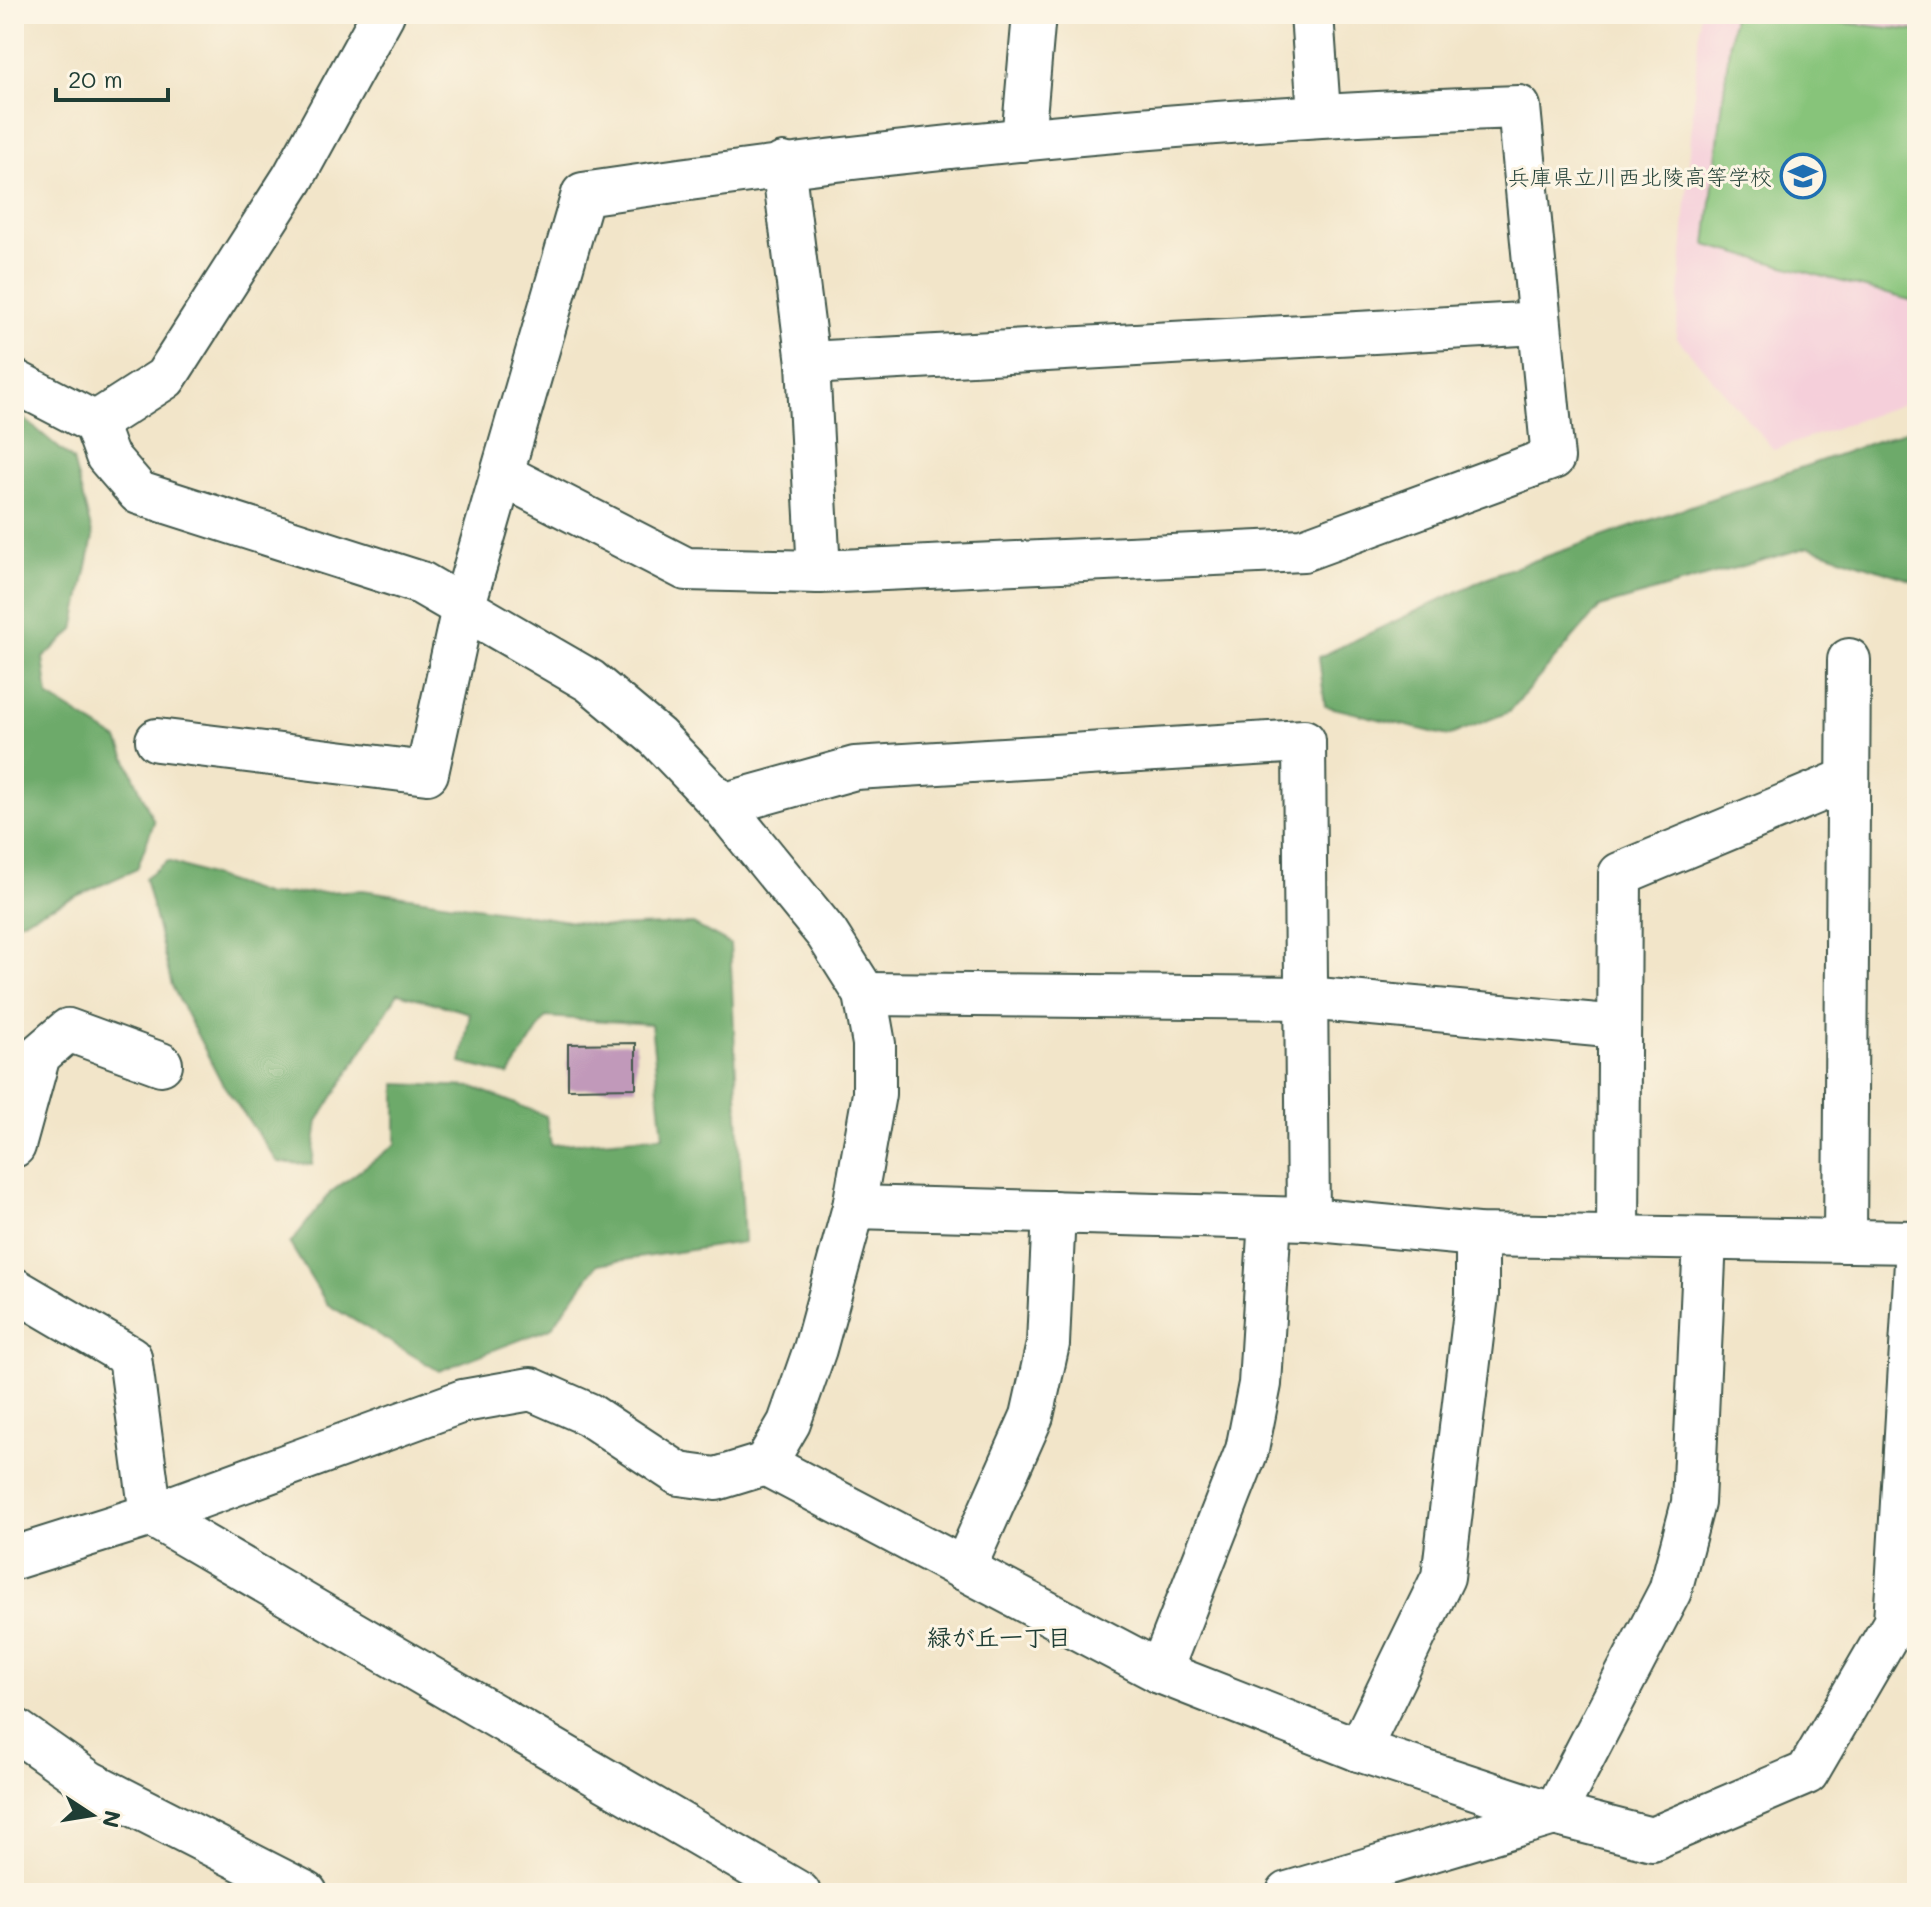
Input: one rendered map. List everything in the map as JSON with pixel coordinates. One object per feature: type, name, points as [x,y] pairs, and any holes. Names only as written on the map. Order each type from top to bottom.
[{"type":"street","points":[[95,423],[165,378],[293,178],[383,14]]},
{"type":"street","points":[[1023,140],[1034,14]]},
{"type":"street","points":[[1312,14],[1319,113]]},
{"type":"street","points":[[157,740],[427,773],[463,608],[583,194],[783,164],[1023,140],[1319,113],[1519,107],[1553,458],[1303,550],[819,572],[686,569],[503,475]]},
{"type":"street","points":[[783,164],[808,363],[819,572]]},
{"type":"street","points":[[808,363],[1538,323]]},
{"type":"street","points":[[14,381],[95,423],[107,456],[139,493],[421,583],[590,681],[657,737],[722,805],[827,934],[865,994],[874,1044],[874,1094],[854,1207],[815,1349],[789,1423],[765,1464],[716,1479],[679,1474],[588,1414],[531,1389],[463,1401],[151,1515],[14,1558]]},
{"type":"street","points":[[1845,1241],[1849,660]]},
{"type":"street","points":[[722,805],[855,768],[1304,741],[1307,998],[1289,1219],[1247,1450],[1160,1672]]},
{"type":"street","points":[[1618,1237],[1620,874],[1848,779]]},
{"type":"street","points":[[865,994],[1307,998],[1619,1027]]},
{"type":"street","points":[[14,1146],[39,1055],[68,1030],[161,1064]]},
{"type":"street","points":[[765,1464],[1160,1672],[1359,1750],[1554,1814],[1652,1839],[1807,1773],[1895,1622],[1917,1244],[1477,1235],[1289,1219],[854,1207]]},
{"type":"street","points":[[964,1569],[1032,1416],[1048,1344],[1054,1212]]},
{"type":"street","points":[[1359,1750],[1443,1577],[1477,1295],[1477,1235]]},
{"type":"street","points":[[1288,1893],[1554,1814],[1670,1591],[1693,1503],[1705,1239]]},
{"type":"street","points":[[14,1289],[130,1357],[151,1515]]},
{"type":"street","points":[[151,1515],[799,1893]]},
{"type":"street","points":[[14,1729],[89,1782],[306,1893]]},
{"type":"shaded area","name":"兵庫県立川西北陵高等学校","points":[[1700,14],[1917,14],[1917,399],[1774,450],[1676,337]]},
{"type":"green space","points":[[1733,14],[1763,14],[1917,31],[1917,302],[1706,245]]},
{"type":"green space","points":[[14,410],[73,460],[93,537],[74,630],[43,658],[48,696],[118,740],[154,822],[137,869],[14,924]]},
{"type":"green space","points":[[1917,427],[1917,582],[1809,547],[1600,607],[1509,712],[1448,736],[1325,706],[1319,657],[1493,575]]},
{"type":"green space","points":[[168,861],[267,895],[363,890],[608,927],[693,924],[730,944],[744,1242],[598,1264],[551,1328],[439,1371],[327,1304],[290,1244],[331,1192],[396,1144],[396,1084],[473,1087],[546,1116],[551,1145],[663,1136],[651,1024],[546,1017],[509,1075],[461,1063],[470,1013],[398,993],[318,1121],[312,1165],[278,1162],[222,1083],[172,986],[145,878]]},
{"type":"building","points":[[636,1043],[636,1088],[568,1089],[568,1044]]},
{"type":"place","name":"兵庫県立川西北陵高等学校","points":[[1803,176]]},
{"type":"district","name":"緑が丘一丁目","points":[[999,1636]]}]
